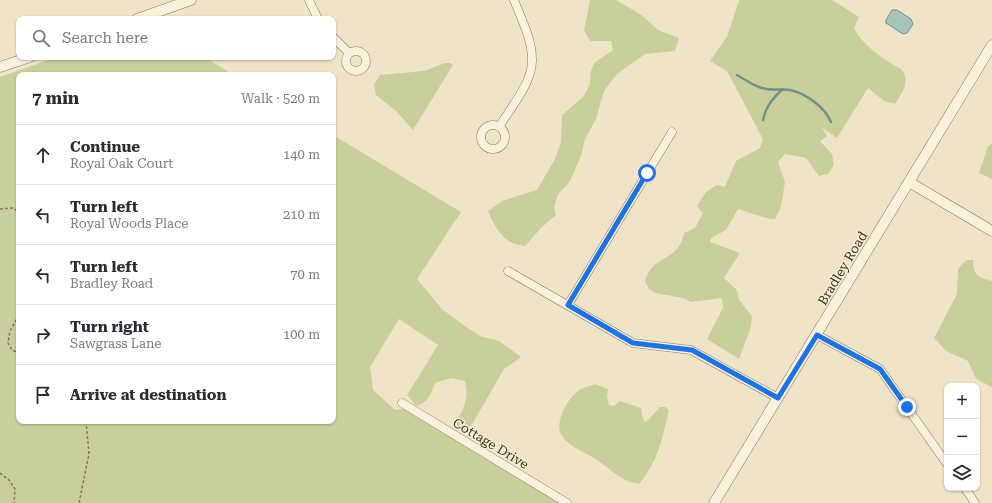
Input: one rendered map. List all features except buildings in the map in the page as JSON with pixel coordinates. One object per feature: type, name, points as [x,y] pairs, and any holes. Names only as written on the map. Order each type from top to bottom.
[{"type":"street","points":[[143,16],[168,4],[191,0]]},
{"type":"street","points":[[309,0],[317,16]]},
{"type":"street","points":[[499,127],[525,84],[532,63],[530,45],[514,0]]},
{"type":"street","points":[[336,40],[349,53]]},
{"type":"street","name":"Bradley Road","points":[[714,503],[992,45]]},
{"type":"street","points":[[0,67],[21,60]]},
{"type":"street","points":[[568,305],[672,132]]},
{"type":"street","points":[[909,182],[992,231]]},
{"type":"street","points":[[508,271],[633,343],[692,350],[778,398]]},
{"type":"street","points":[[817,335],[880,369],[944,460]]},
{"type":"street","name":"Cottage Drive","points":[[402,404],[567,503]]},
{"type":"street","points":[[967,491],[975,503]]},
{"type":"path","points":[[0,209],[13,208],[16,210]]},
{"type":"path","points":[[16,320],[10,331],[8,343],[12,350],[16,351]]},
{"type":"path","points":[[79,503],[89,454],[86,424]]},
{"type":"path","points":[[0,473],[15,489],[14,503]]},
{"type":"green space","points":[[590,0],[616,0],[640,14],[658,30],[679,38],[675,51],[645,54],[617,74],[604,91],[596,119],[585,139],[581,156],[569,183],[558,194],[554,208],[556,215],[541,228],[525,246],[511,243],[498,230],[488,211],[502,201],[537,190],[555,159],[561,142],[562,115],[584,96],[590,84],[590,74],[594,63],[613,50],[611,41],[590,41],[584,30]]},
{"type":"green space","points":[[739,0],[832,0],[859,17],[854,28],[861,39],[876,53],[902,70],[906,79],[904,88],[895,104],[884,101],[868,88],[837,138],[821,127],[827,136],[820,141],[832,154],[834,165],[828,174],[819,176],[806,158],[785,154],[778,162],[785,182],[781,207],[775,219],[769,219],[738,209],[726,230],[711,238],[710,242],[740,253],[724,278],[737,290],[739,300],[752,316],[751,327],[739,359],[707,339],[723,308],[722,298],[691,302],[683,298],[655,293],[649,289],[645,282],[648,273],[653,267],[677,249],[681,243],[684,233],[695,228],[703,213],[697,206],[706,192],[717,185],[725,187],[736,161],[760,148],[763,139],[727,71],[710,61],[727,37]]},
{"type":"green space","points":[[48,60],[209,60],[229,72],[16,72],[16,424],[336,424],[336,137],[461,212],[417,279],[442,309],[466,327],[482,337],[499,341],[521,357],[504,369],[467,433],[455,426],[466,400],[467,394],[465,381],[451,378],[435,383],[431,394],[423,403],[416,406],[407,395],[438,345],[399,319],[370,367],[373,390],[395,410],[410,408],[567,503],[0,503],[0,77]]},
{"type":"green space","points":[[445,63],[450,63],[453,65],[413,130],[396,111],[376,95],[374,84],[380,75],[424,71]]},
{"type":"green space","points":[[992,143],[992,179],[979,173],[988,146]]},
{"type":"green space","points":[[966,260],[973,260],[975,273],[977,275],[992,281],[992,387],[976,379],[968,361],[946,351],[934,338],[957,294],[958,269]]},
{"type":"green space","points":[[595,384],[608,389],[607,397],[609,405],[614,406],[620,401],[641,408],[643,420],[646,422],[660,407],[665,407],[669,410],[662,440],[656,457],[639,484],[633,483],[618,476],[595,459],[570,444],[562,436],[559,424],[567,403],[576,392]]},
{"type":"water","points":[[892,10],[897,10],[911,19],[913,24],[907,33],[903,34],[886,23],[886,20]]},
{"type":"waterway","points":[[737,75],[763,88],[771,90],[790,90],[802,94],[819,106],[831,122]]},
{"type":"waterway","points":[[763,120],[770,103],[783,89]]},
{"type":"route","points":[[647,173],[568,305],[633,343],[692,350],[778,398],[817,335],[880,369],[907,407]]}]
